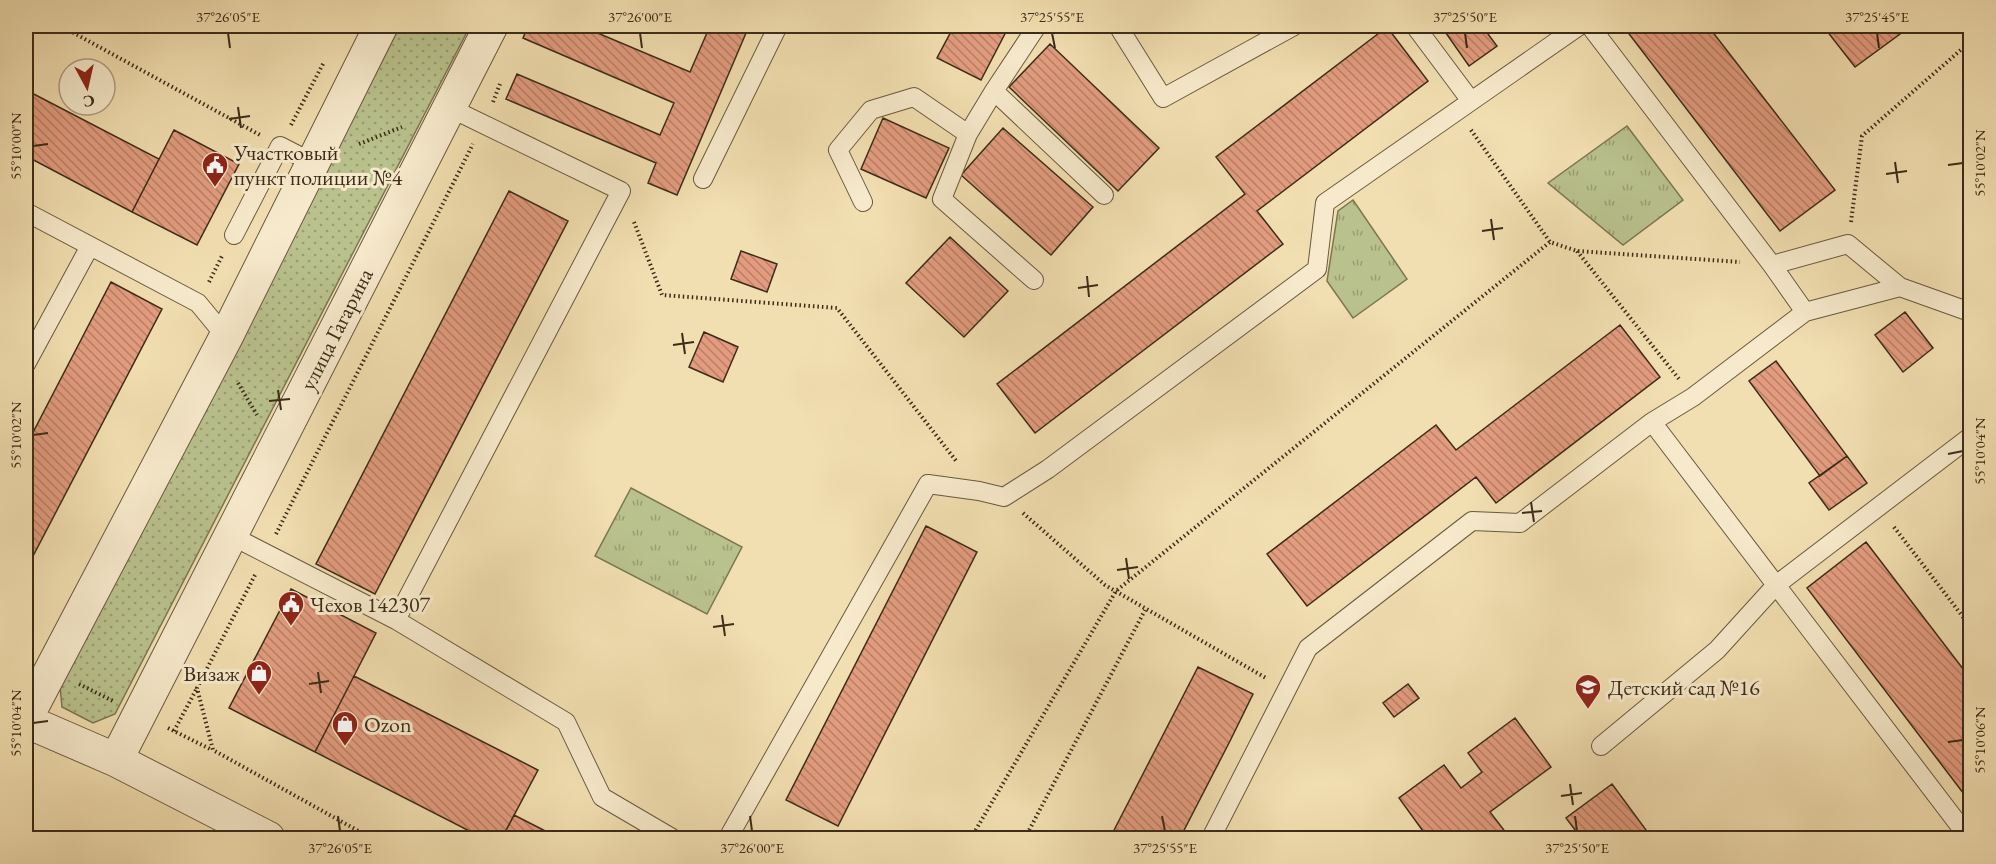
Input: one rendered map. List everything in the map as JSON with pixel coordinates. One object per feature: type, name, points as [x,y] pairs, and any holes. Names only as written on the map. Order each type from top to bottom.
[{"type":"street","points":[[268,838],[116,760],[26,720],[226,337],[381,26]]},
{"type":"street","name":"улица Гагарина","points":[[116,760],[491,26]]},
{"type":"lane","points":[[703,179],[778,26]]},
{"type":"lane","points":[[1034,280],[942,199],[969,134],[1037,26]]},
{"type":"lane","points":[[1118,26],[1163,98],[1294,26]]},
{"type":"lane","points":[[1415,26],[1464,105]]},
{"type":"lane","points":[[728,838],[928,484],[1004,497],[1048,469],[1317,269],[1325,203],[1579,26]]},
{"type":"lane","points":[[1590,26],[1772,265],[1805,312]]},
{"type":"lane","points":[[994,92],[1104,195]]},
{"type":"lane","points":[[864,202],[838,150],[871,110],[914,96],[969,134]]},
{"type":"lane","points":[[396,620],[621,191],[450,108]]},
{"type":"lane","points":[[234,235],[280,146],[313,163]]},
{"type":"lane","points":[[26,212],[198,303],[226,337]]},
{"type":"lane","points":[[1772,265],[1848,244],[1900,287],[1971,312]]},
{"type":"lane","points":[[26,364],[90,246]]},
{"type":"lane","points":[[1211,838],[1308,648],[1472,521],[1520,523],[1652,422],[1693,397],[1805,312],[1900,287]]},
{"type":"lane","points":[[1652,422],[1969,838]]},
{"type":"lane","points":[[1601,746],[1717,650],[1776,585],[1971,437]]},
{"type":"lane","points":[[230,535],[396,620],[566,722],[602,797],[672,838]]},
{"type":"path","points":[[61,26],[280,146],[327,56]]},
{"type":"path","points":[[1848,244],[1862,136],[1971,42]]},
{"type":"path","points":[[174,731],[483,124],[502,80]]},
{"type":"path","points":[[1464,105],[1550,242],[1576,251],[1772,265]]},
{"type":"path","points":[[313,163],[450,108]]},
{"type":"path","points":[[621,191],[662,295],[837,308],[979,491]]},
{"type":"path","points":[[971,838],[1116,591],[1550,242]]},
{"type":"path","points":[[1576,251],[1693,397]]},
{"type":"path","points":[[1004,497],[1105,585],[1287,690]]},
{"type":"path","points":[[1878,507],[1971,626]]},
{"type":"path","points":[[1025,838],[1145,610]]},
{"type":"path","points":[[197,688],[213,750],[371,838]]},
{"type":"green space","points":[[400,26],[470,26],[115,714],[93,723],[62,707],[60,686]]},
{"type":"green space","points":[[1627,126],[1683,200],[1623,245],[1548,183]]},
{"type":"green space","points":[[1353,200],[1407,279],[1353,318],[1327,281],[1338,211]]},
{"type":"green space","points":[[631,488],[742,547],[707,614],[595,556]]},
{"type":"building","points":[[528,26],[581,26],[690,72],[710,26],[749,26],[677,195],[648,183],[656,163],[506,99],[517,74],[660,135],[674,103],[523,38]]},
{"type":"building","points":[[954,26],[1009,26],[981,80],[937,58]]},
{"type":"building","points":[[1441,26],[1482,26],[1497,46],[1469,66]]},
{"type":"building","points":[[1623,26],[1708,26],[1835,190],[1780,231]]},
{"type":"building","points":[[1823,26],[1911,26],[1855,67]]},
{"type":"building","points":[[1387,27],[1428,81],[1257,211],[1283,244],[1035,433],[997,384],[1245,194],[1216,157]]},
{"type":"building","points":[[1050,44],[1159,148],[1118,191],[1009,87]]},
{"type":"building","points":[[26,90],[57,106],[57,117],[78,117],[159,159],[132,212],[26,156]]},
{"type":"building","points":[[883,118],[949,148],[926,198],[861,169]]},
{"type":"building","points":[[1003,128],[1093,207],[1051,255],[961,175]]},
{"type":"building","points":[[174,130],[239,164],[197,245],[132,212]]},
{"type":"building","points":[[509,191],[568,221],[375,594],[316,564]]},
{"type":"building","points":[[950,237],[1008,291],[964,337],[906,283]]},
{"type":"building","points":[[741,251],[777,264],[767,292],[731,279]]},
{"type":"building","points":[[111,282],[162,309],[32,558],[26,555],[26,446]]},
{"type":"building","points":[[1905,312],[1933,348],[1903,372],[1875,335]]},
{"type":"building","points":[[1620,325],[1660,377],[1496,503],[1476,477],[1307,606],[1267,554],[1436,425],[1456,450]]},
{"type":"building","points":[[704,332],[738,347],[723,382],[689,367]]},
{"type":"building","points":[[1776,361],[1847,456],[1820,476],[1749,381]]},
{"type":"building","points":[[1847,456],[1867,483],[1829,510],[1809,483]]},
{"type":"building","points":[[926,526],[977,552],[838,826],[786,800]]},
{"type":"building","points":[[1866,542],[1970,678],[1970,802],[1807,588]]},
{"type":"building","points":[[291,589],[376,633],[315,752],[229,708]]},
{"type":"building","points":[[1198,667],[1253,694],[1230,741],[1180,838],[1110,838]]},
{"type":"building","points":[[354,676],[538,770],[502,838],[483,838],[315,752]]},
{"type":"building","points":[[1408,684],[1419,698],[1394,717],[1383,703]]},
{"type":"building","points":[[1515,718],[1551,767],[1490,812],[1510,838],[1428,838],[1399,798],[1444,765],[1461,788],[1482,772],[1468,753]]},
{"type":"building","points":[[1612,784],[1649,834],[1643,838],[1581,838],[1566,818]]},
{"type":"building","points":[[514,815],[557,837],[560,838],[502,838]]},
{"type":"place","name":"Участковый пункт полиции №4","points":[[215,188]]},
{"type":"place","name":"Чехов 142307","points":[[291,627]]},
{"type":"place","name":"Визаж","points":[[259,696]]},
{"type":"place","name":"Детский сад №16","points":[[1588,710]]},
{"type":"place","name":"Ozon","points":[[345,747]]}]
